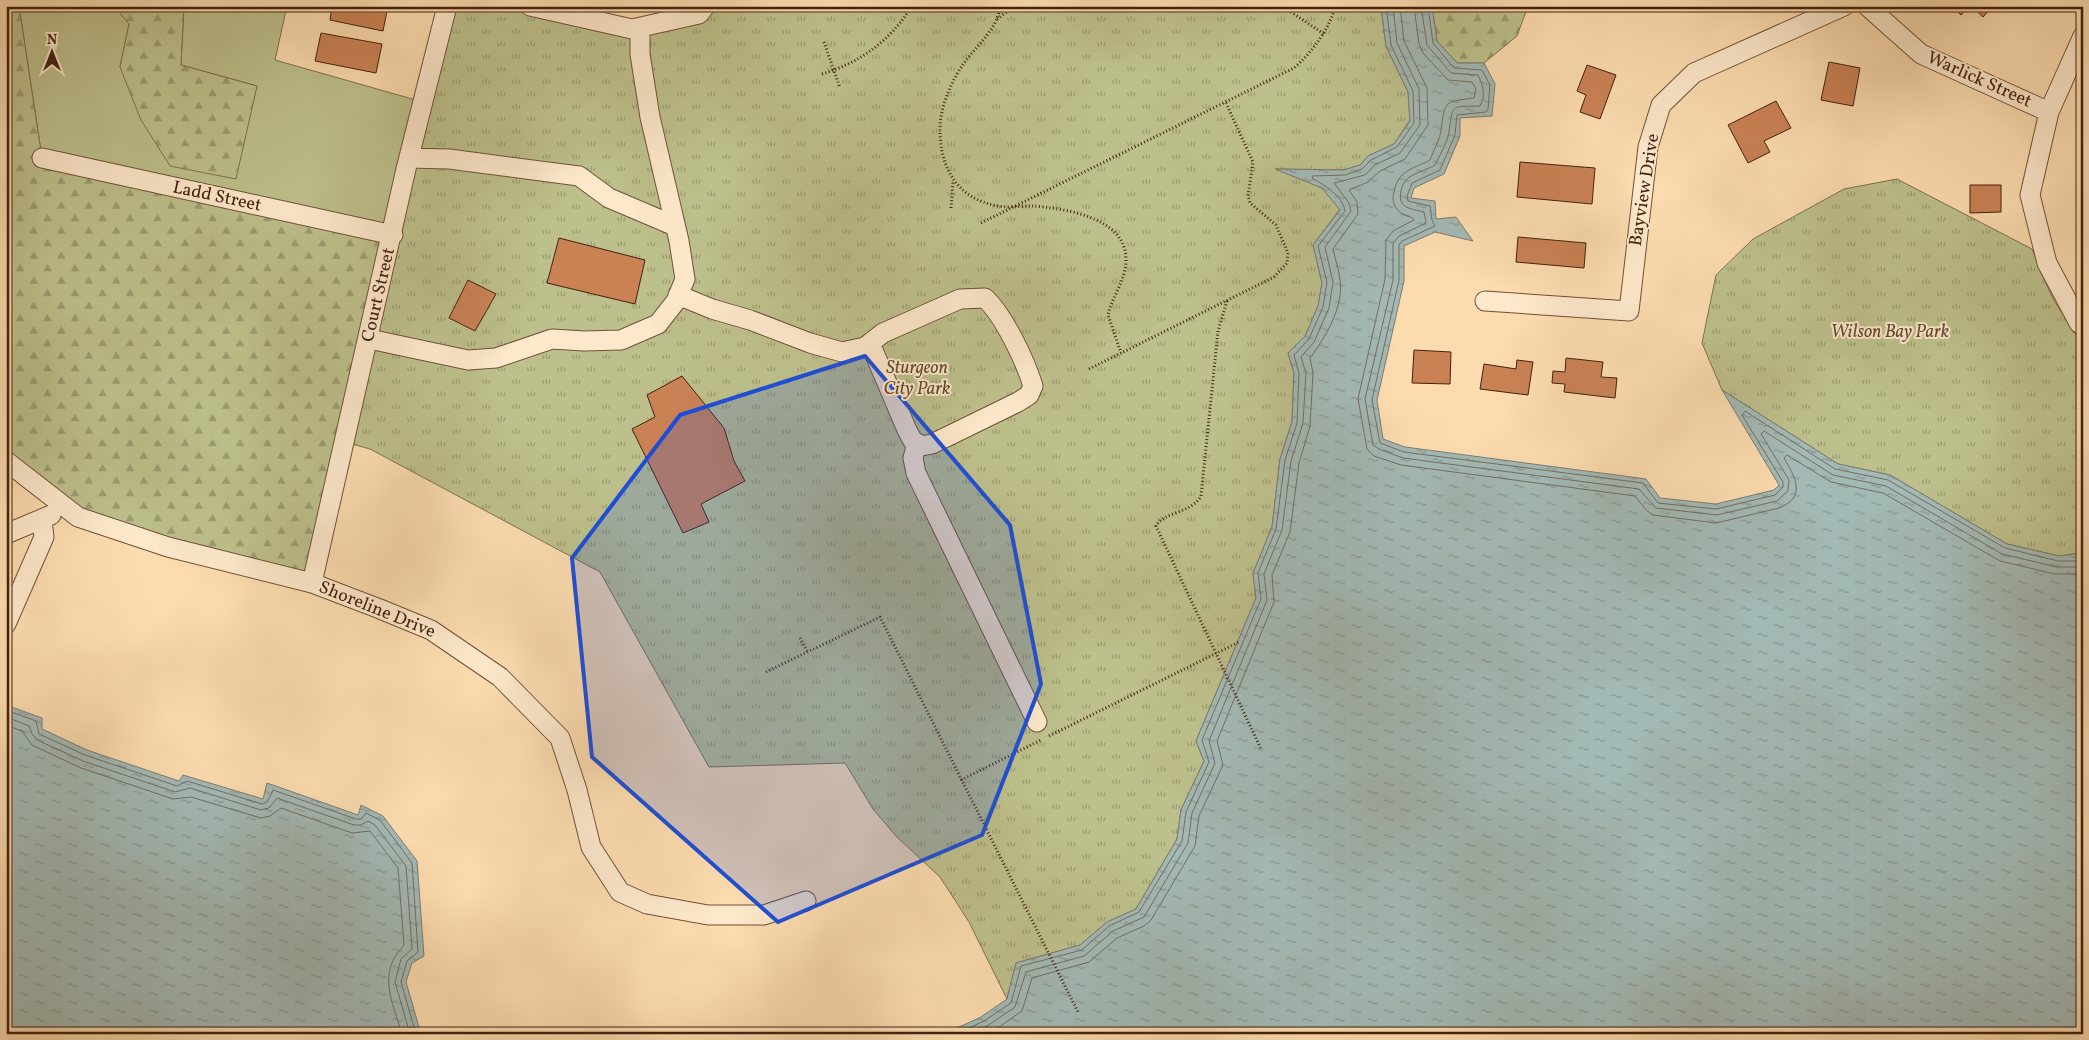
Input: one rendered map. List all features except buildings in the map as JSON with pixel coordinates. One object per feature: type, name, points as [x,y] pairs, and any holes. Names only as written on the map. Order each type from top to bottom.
[{"type":"street","name":"Court Street","points":[[312,583],[393,235],[409,158],[447,6]]},
{"type":"street","points":[[530,6],[632,29],[699,14],[705,6]]},
{"type":"street","name":"Bayview Drive","points":[[1485,300],[1629,311],[1648,147],[1661,105],[1694,73],[1844,6]]},
{"type":"street","name":"Warlick Street","points":[[1867,6],[1921,54],[2049,112]]},
{"type":"street","points":[[369,339],[468,360],[496,358],[552,339],[584,341],[621,340],[658,324],[678,295],[685,279],[650,118],[640,54],[640,28]]},
{"type":"street","points":[[2083,36],[2049,112],[2030,195],[2047,262],[2079,323],[2083,326]]},
{"type":"street","name":"Ladd Street","points":[[42,158],[393,235]]},
{"type":"street","points":[[409,158],[449,159],[579,176],[609,198],[675,226]]},
{"type":"street","points":[[678,295],[712,310],[750,320],[810,343],[842,352],[865,347],[870,343],[883,333],[960,299],[985,298],[995,308],[1029,374],[1032,386],[1029,395],[1018,402],[932,444],[921,446],[907,430],[870,343]]},
{"type":"street","points":[[917,443],[914,458],[916,473],[1037,722]]},
{"type":"street","name":"Shoreline Drive","points":[[6,461],[78,516],[168,547],[312,583],[431,630],[507,684],[560,738],[577,790],[591,847],[620,892],[647,904],[708,915],[764,915],[806,901]]},
{"type":"street","points":[[6,534],[42,521],[66,507]]},
{"type":"street","points":[[6,624],[44,537],[42,521]]},
{"type":"path","points":[[822,74],[864,57],[888,37],[912,6]]},
{"type":"path","points":[[1000,6],[993,27],[964,64],[950,89],[940,126],[945,162],[953,181],[961,189],[982,203],[1000,206],[1054,208],[1095,220],[1113,229],[1121,241],[1126,257],[1120,285],[1110,305],[1108,315],[1121,353]]},
{"type":"path","points":[[996,20],[1014,6]]},
{"type":"path","points":[[1282,6],[1324,34]]},
{"type":"path","points":[[981,223],[1027,202],[1294,68],[1324,34],[1336,6]]},
{"type":"path","points":[[824,42],[840,88]]},
{"type":"path","points":[[1089,369],[1226,301],[1282,271],[1287,263],[1288,253],[1276,225],[1250,203],[1248,188],[1253,162],[1226,103]]},
{"type":"path","points":[[952,208],[953,181]]},
{"type":"path","points":[[1226,301],[1218,331],[1202,490],[1198,502],[1160,521],[1156,526],[1159,536],[1261,749]]},
{"type":"path","points":[[766,672],[880,617],[1078,1012]]},
{"type":"path","points":[[800,638],[807,651]]},
{"type":"path","points":[[961,780],[1240,642]]},
{"type":"highlighted area","points":[[865,356],[1010,525],[1041,684],[982,835],[778,922],[592,757],[572,558],[680,415]]},
{"type":"green space","points":[[6,6],[19,6],[42,158],[393,235],[312,583],[78,517],[6,461]]},
{"type":"green space","points":[[19,6],[114,6],[129,24],[120,67],[235,179],[257,86],[181,65],[184,6],[287,6],[275,60],[423,102],[393,235],[42,158]]},
{"type":"green space","points":[[114,6],[184,6],[181,65],[257,86],[236,179],[170,166],[141,120],[120,67],[129,24]]},
{"type":"green space","name":"Sturgeon City Park","points":[[447,6],[530,6],[632,29],[705,6],[1381,6],[1386,46],[1408,92],[1410,120],[1394,144],[1368,156],[1360,165],[1344,170],[1276,169],[1322,188],[1340,209],[1313,245],[1322,283],[1318,306],[1305,336],[1288,353],[1294,373],[1292,422],[1280,459],[1272,527],[1253,573],[1256,598],[1196,741],[1204,761],[1181,810],[1177,839],[1136,909],[1107,922],[1080,945],[1016,963],[1007,999],[969,922],[940,877],[896,836],[873,809],[845,763],[709,767],[600,572],[370,449],[345,442]]},
{"type":"green space","points":[[1432,6],[1528,6],[1517,36],[1484,63],[1457,63],[1437,41]]},
{"type":"green space","name":"Wilson Bay Park","points":[[1897,179],[2032,249],[2058,307],[2083,335],[2083,556],[2073,554],[2059,556],[2007,544],[1890,475],[1838,464],[1722,390],[1702,343],[1716,275],[1753,239],[1844,189]]},
{"type":"water","points":[[1381,6],[1432,6],[1437,41],[1457,63],[1484,63],[1495,84],[1492,116],[1460,118],[1460,136],[1444,174],[1414,188],[1411,198],[1435,201],[1436,219],[1456,217],[1473,241],[1435,232],[1404,246],[1404,281],[1377,400],[1383,439],[1405,447],[1646,479],[1660,498],[1716,504],[1774,490],[1779,485],[1722,390],[1838,464],[1890,475],[2007,544],[2059,556],[2073,554],[2083,556],[2083,1034],[944,1034],[981,1017],[1007,999],[1016,963],[1080,945],[1107,922],[1136,909],[1177,839],[1181,810],[1204,761],[1196,741],[1256,598],[1253,573],[1272,527],[1280,459],[1292,422],[1294,373],[1288,353],[1305,336],[1318,306],[1322,283],[1313,245],[1340,210],[1322,188],[1275,169],[1344,170],[1360,165],[1368,156],[1394,144],[1410,121],[1408,92],[1386,46]]},
{"type":"water","points":[[6,705],[42,718],[42,729],[87,750],[179,781],[183,775],[263,799],[267,783],[358,815],[361,805],[383,816],[417,861],[424,956],[412,963],[406,982],[421,1034],[6,1034]]}]
